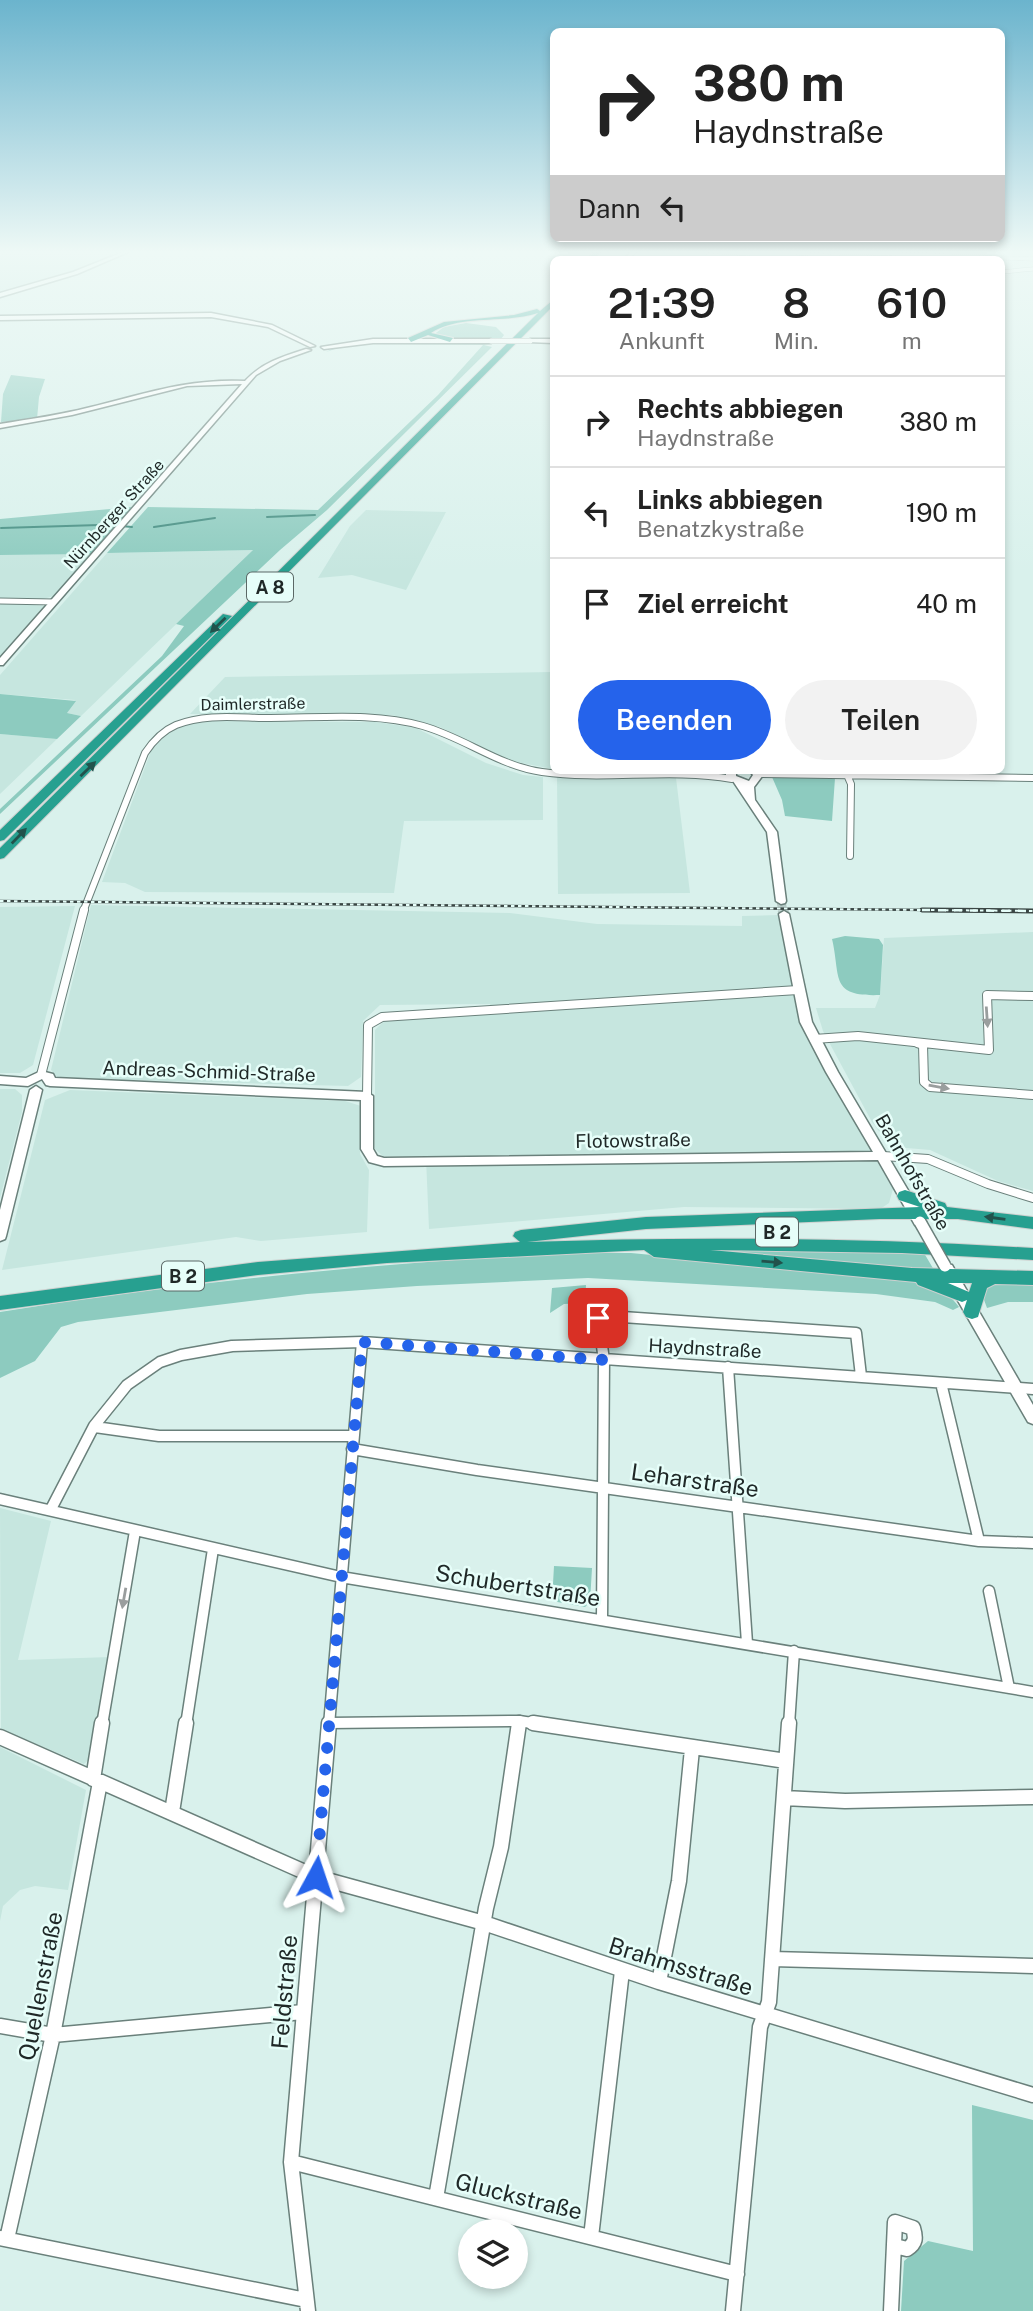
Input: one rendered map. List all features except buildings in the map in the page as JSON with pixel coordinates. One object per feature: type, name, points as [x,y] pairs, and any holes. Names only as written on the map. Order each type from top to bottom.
[{"type":"highway","name":"A 8","points":[[0,837],[491,358]]},
{"type":"highway","name":"A 8","points":[[0,855],[498,358]]},
{"type":"highway","points":[[880,1213],[893,1203],[902,1190],[958,1213]]},
{"type":"highway","points":[[521,1236],[681,1221],[880,1213],[917,1217],[958,1213],[1033,1223]]},
{"type":"highway","name":"B 2","points":[[0,1292],[260,1256],[521,1236],[745,1232],[880,1235],[1033,1244]]},
{"type":"highway","name":"B 2","points":[[0,1303],[303,1262],[454,1250],[585,1244],[828,1243],[1033,1254]]},
{"type":"highway","points":[[585,1244],[912,1275],[948,1270],[992,1277],[1033,1278]]},
{"type":"highway","points":[[912,1275],[962,1295]]},
{"type":"highway","points":[[972,1312],[980,1284],[992,1277]]},
{"type":"main road","points":[[784,914],[787,934]]},
{"type":"street","name":"Nürnberger Straße","points":[[0,663],[257,372],[287,358]]},
{"type":"street","points":[[0,425],[78,412],[176,384],[215,381],[248,383]]},
{"type":"street","points":[[0,601],[54,602]]},
{"type":"street","name":"Daimlerstraße","points":[[46,1078],[88,898],[142,759],[152,742],[173,726],[197,719],[216,718],[394,720],[434,730],[496,761],[550,773]]},
{"type":"street","name":"Daimlerstraße","points":[[565,774],[732,775]]},
{"type":"street","points":[[732,775],[1033,778]]},
{"type":"street","points":[[732,775],[774,836],[775,865],[781,901]]},
{"type":"street","points":[[751,799],[749,787],[754,775]]},
{"type":"street","points":[[847,775],[851,784],[850,856]]},
{"type":"street","name":"Bahnhofstraße","points":[[787,934],[798,990],[814,1039],[1033,1418]]},
{"type":"street","points":[[367,1096],[368,1025],[371,1021],[393,1015],[798,990]]},
{"type":"street","points":[[814,1039],[858,1037],[989,1050],[987,995],[1033,996]]},
{"type":"street","points":[[908,1041],[923,1045],[924,1078],[930,1087],[1033,1095]]},
{"type":"street","points":[[0,1080],[44,1088],[46,1078]]},
{"type":"street","name":"Andreas-Schmid-Straße","points":[[46,1078],[367,1096]]},
{"type":"street","points":[[0,1237],[32,1086]]},
{"type":"street","name":"Flotowstraße","points":[[367,1096],[367,1149],[373,1159],[384,1162],[883,1156]]},
{"type":"street","points":[[883,1156],[928,1159],[988,1184],[1033,1198]]},
{"type":"street","points":[[602,1620],[604,1360],[598,1318],[608,1316],[856,1333],[861,1376]]},
{"type":"street","name":"Haydnstraße","points":[[51,1509],[94,1427],[117,1395],[140,1374],[159,1362],[175,1357],[282,1343],[362,1342],[1033,1389]]},
{"type":"street","name":"Feldstraße","points":[[307,2305],[291,2162],[362,1342]]},
{"type":"street","points":[[728,1367],[747,1643]]},
{"type":"street","points":[[941,1383],[953,1437],[968,1483],[979,1541]]},
{"type":"street","points":[[94,1427],[159,1436],[353,1436]]},
{"type":"street","name":"Leharstraße","points":[[352,1449],[979,1541],[1033,1543]]},
{"type":"street","name":"Schubertstraße","points":[[0,1499],[341,1577],[1033,1692]]},
{"type":"street","name":"Quellenstraße","points":[[4,2238],[53,2035],[135,1531]]},
{"type":"street","points":[[172,1812],[212,1549]]},
{"type":"street","points":[[989,1591],[1009,1688]]},
{"type":"street","points":[[733,2311],[760,2027],[769,2002],[793,1651]]},
{"type":"street","points":[[329,1723],[519,1721],[786,1761]]},
{"type":"street","points":[[436,2198],[484,1923],[501,1847],[519,1721]]},
{"type":"street","name":"Brahmsstraße","points":[[0,1737],[316,1877],[484,1923],[622,1971],[1033,2095]]},
{"type":"street","points":[[659,1982],[679,1881],[692,1749]]},
{"type":"street","points":[[784,1798],[845,1801],[1033,1797]]},
{"type":"street","points":[[772,1959],[1033,1965]]},
{"type":"street","points":[[591,2237],[622,1971]]},
{"type":"street","points":[[0,2026],[53,2035],[303,2012]]},
{"type":"street","name":"Gluckstraße","points":[[291,2162],[737,2274]]},
{"type":"street","points":[[891,2311],[895,2222]]},
{"type":"street","points":[[4,2238],[307,2305]]},
{"type":"shaded area","points":[[366,510],[446,512],[406,590],[352,575],[318,578],[350,526]]},
{"type":"shaded area","points":[[253,550],[81,716],[67,713],[75,700],[0,694],[0,675],[107,553]]},
{"type":"shaded area","points":[[93,554],[54,596],[43,599],[0,599],[0,555]]},
{"type":"shaded area","points":[[0,602],[45,606],[0,658]]},
{"type":"shaded area","points":[[550,672],[550,768],[506,760],[440,727],[392,715],[190,714],[225,677]]},
{"type":"shaded area","points":[[206,721],[376,722],[416,728],[486,763],[523,775],[543,777],[543,820],[404,821],[394,893],[145,892],[125,883],[102,882],[151,751],[169,731],[179,726]]},
{"type":"shaded area","points":[[0,734],[57,739],[0,794]]},
{"type":"shaded area","points":[[557,777],[676,778],[690,893],[558,894]]},
{"type":"shaded area","points":[[91,905],[510,913],[597,924],[742,926],[742,916],[778,915],[802,1025],[810,1045],[893,1189],[889,1203],[880,1209],[684,1207],[429,1229],[426,1158],[383,1156],[375,1149],[375,1030],[386,1019],[493,1014],[490,1004],[380,1005],[363,1021],[361,1077],[348,1086],[58,1078],[51,1070]]},
{"type":"shaded area","points":[[75,906],[33,1065],[20,1073],[0,1073],[0,907]]},
{"type":"shaded area","points":[[1033,932],[1033,1191],[998,1181],[930,1150],[895,1147],[887,1142],[872,1122],[823,1031],[816,1008],[875,1008],[880,995],[884,938]]},
{"type":"shaded area","points":[[0,1089],[15,1089],[22,1095],[22,1112],[0,1198]]},
{"type":"shaded area","points":[[70,1090],[345,1101],[361,1106],[360,1154],[369,1170],[367,1232],[261,1241],[236,1237],[2,1270],[45,1100]]},
{"type":"shaded area","points":[[0,1508],[51,1521],[18,1660],[111,1657],[93,1756],[84,1764],[1,1729]]},
{"type":"shaded area","points":[[0,1747],[86,1790],[68,1890],[35,1886],[20,1890],[3,1906],[0,1921]]},
{"type":"green space","points":[[471,358],[481,358],[327,510],[280,550],[0,814],[0,809],[162,656],[184,626],[176,624],[253,550],[107,553],[148,507],[318,510],[438,395]]},
{"type":"green space","points":[[11,375],[45,379],[39,397],[37,419],[1,422],[3,394]]},
{"type":"green space","points":[[134,508],[93,554],[0,555],[0,519]]},
{"type":"green space","points":[[0,694],[76,701],[67,713],[81,716],[57,739],[0,734]]},
{"type":"green space","points":[[772,777],[835,778],[832,821],[785,816],[782,800]]},
{"type":"green space","points":[[845,936],[879,939],[883,945],[880,995],[852,992],[840,982],[832,939]]},
{"type":"green space","points":[[657,1247],[924,1253],[934,1270]]},
{"type":"green space","points":[[560,1253],[631,1253],[904,1279],[941,1291],[959,1307],[953,1310],[935,1302],[876,1294],[588,1278],[307,1294],[78,1322],[61,1327],[35,1361],[0,1378],[0,1312],[279,1275]]},
{"type":"green space","points":[[994,1281],[1033,1282],[1033,1302],[1008,1302],[987,1308],[983,1297],[985,1285]]},
{"type":"green space","points":[[586,1285],[585,1303],[564,1304],[550,1313],[552,1288]]},
{"type":"green space","points":[[554,1566],[592,1568],[590,1602],[585,1607],[552,1601]]},
{"type":"green space","points":[[972,2105],[1033,2120],[1033,2311],[901,2311],[904,2261],[928,2241],[973,2251]]},
{"type":"waterway","points":[[267,517],[315,515]]},
{"type":"waterway","points":[[154,527],[215,518]]},
{"type":"waterway","points":[[1,528],[99,525]]},
{"type":"waterway","points":[[121,526],[132,527]]},
{"type":"tunnel","points":[[781,901],[783,912]]},
{"type":"tunnel","points":[[783,910],[784,914]]},
{"type":"railway","points":[[0,901],[1033,911],[922,910]]},
{"type":"route","points":[[316,1877],[362,1342],[604,1360],[598,1318]]}]
